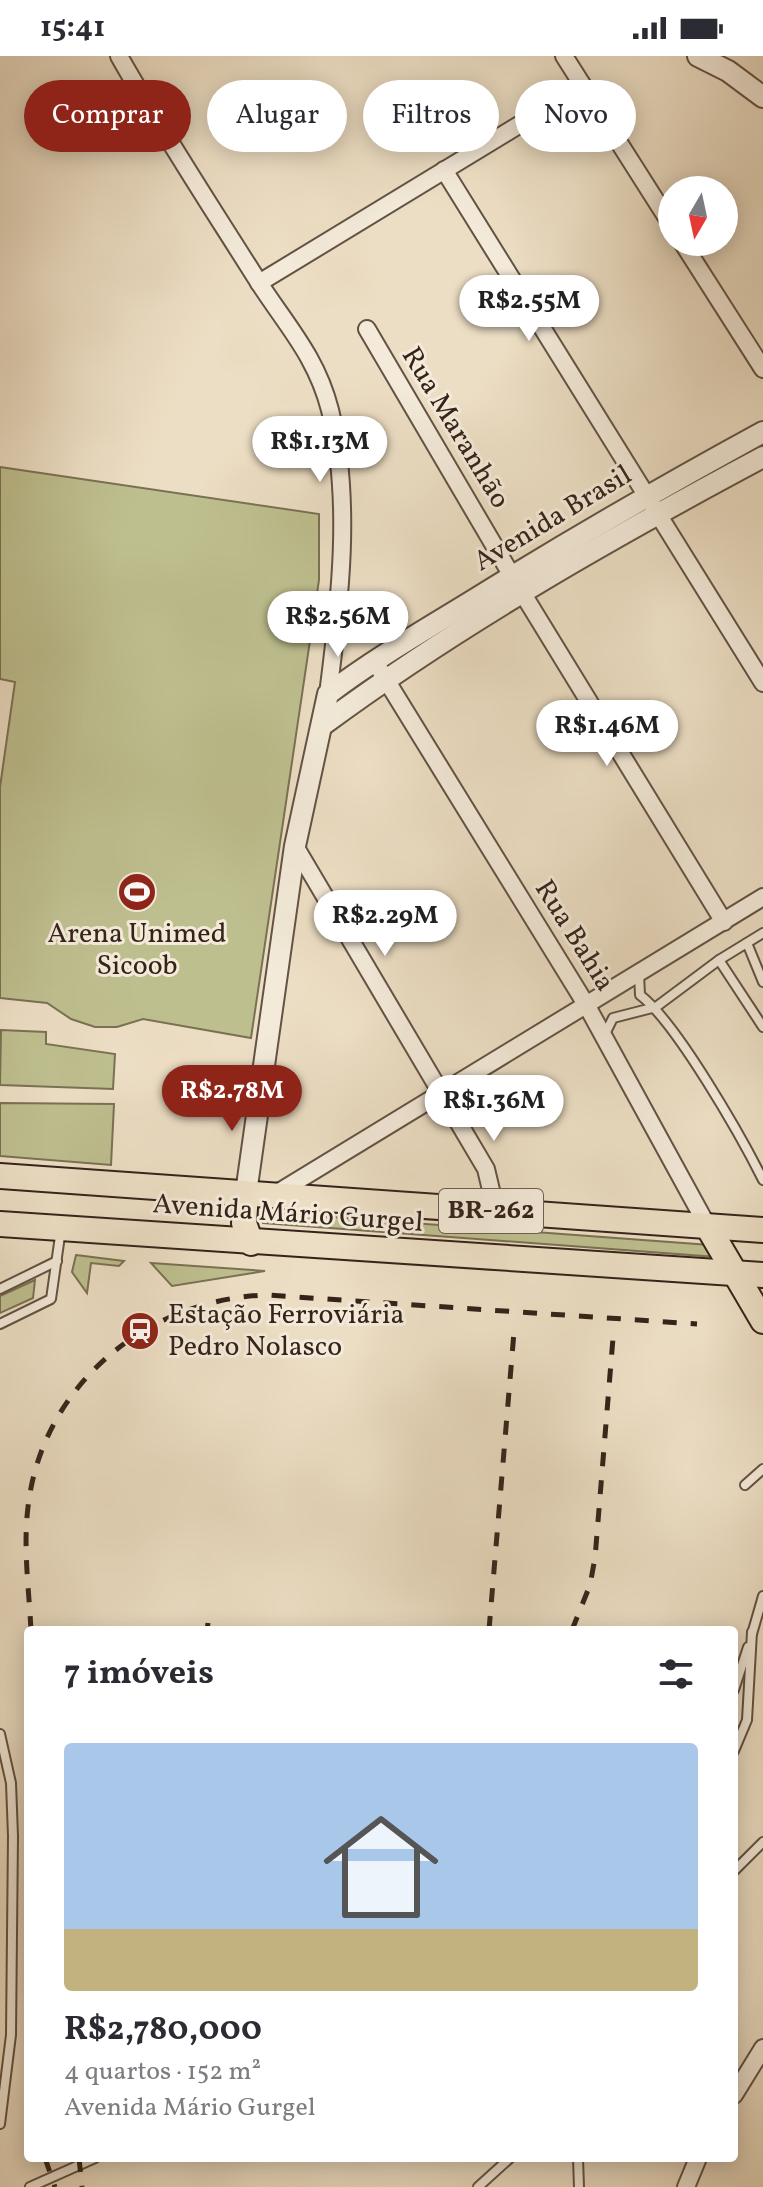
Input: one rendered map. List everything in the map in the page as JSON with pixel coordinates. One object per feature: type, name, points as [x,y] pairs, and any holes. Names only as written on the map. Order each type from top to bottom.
[{"type":"main road","name":"Avenida Mário Gurgel","points":[[0,1176],[763,1230]]},
{"type":"main road","points":[[246,1193],[244,1223],[251,1243]]},
{"type":"main road","name":"Avenida Mário Gurgel","points":[[3,1223],[251,1243],[763,1275]]},
{"type":"main road","points":[[708,1227],[763,1321]]},
{"type":"street","points":[[119,56],[259,283],[294,328],[315,366],[329,407],[339,452],[339,607],[324,724],[295,846],[246,1193]]},
{"type":"street","points":[[564,56],[579,80]]},
{"type":"street","points":[[698,56],[728,71],[763,97]]},
{"type":"street","points":[[259,283],[515,127]]},
{"type":"street","points":[[625,152],[658,204]]},
{"type":"street","points":[[444,170],[654,503],[763,683]]},
{"type":"street","points":[[691,256],[763,369]]},
{"type":"street","name":"Rua Maranhão","points":[[367,329],[512,576],[724,922]]},
{"type":"street","name":"Avenida Brasil","points":[[324,724],[385,679],[524,594],[763,432]]},
{"type":"street","name":"Avenida Brasil","points":[[328,694],[374,659],[512,576],[654,503],[763,457]]},
{"type":"street","points":[[374,659],[385,679]]},
{"type":"street","name":"Rua Bahia","points":[[385,679],[587,1006],[708,1227]]},
{"type":"street","points":[[295,846],[486,1169],[496,1211]]},
{"type":"street","points":[[274,1195],[440,1090],[587,1006],[763,897]]},
{"type":"street","points":[[738,2089],[763,2048]]},
{"type":"street","points":[[686,2187],[696,2162]]},
{"type":"lane","points":[[604,1036],[613,1018],[656,1007],[719,960],[763,933]]},
{"type":"lane","points":[[747,943],[763,982]]},
{"type":"lane","points":[[719,960],[763,1027]]},
{"type":"lane","points":[[639,974],[640,995],[656,1007],[763,1180]]},
{"type":"lane","points":[[0,1324],[51,1299],[62,1228]]},
{"type":"lane","points":[[0,1289],[57,1261]]},
{"type":"lane","points":[[745,1485],[763,1469]]},
{"type":"lane","points":[[738,1677],[763,1596]]},
{"type":"lane","points":[[738,1741],[747,1720],[752,1632]]},
{"type":"lane","points":[[0,1734],[11,1783],[13,1836],[11,2035],[0,2119]]},
{"type":"lane","points":[[0,1760],[3,1748]]},
{"type":"lane","points":[[738,1867],[763,1842]]},
{"type":"lane","points":[[30,2187],[86,2162]]},
{"type":"lane","points":[[478,2187],[506,2162]]},
{"type":"lane","points":[[578,2162],[579,2187]]},
{"type":"green space","name":"Arena Unimed Sicoob","points":[[0,467],[319,514],[319,580],[251,1038],[143,1019],[117,1027],[95,1027],[71,1019],[47,1003],[0,998],[0,787],[15,682],[0,679]]},
{"type":"green space","points":[[1,1030],[46,1032],[46,1044],[115,1054],[113,1089],[0,1085]]},
{"type":"green space","points":[[0,1103],[114,1104],[111,1165],[0,1156]]},
{"type":"green space","points":[[264,1212],[710,1245],[717,1257],[263,1223],[258,1217]]},
{"type":"green space","points":[[76,1255],[124,1261],[119,1266],[91,1263],[87,1293],[72,1272]]},
{"type":"green space","points":[[151,1263],[265,1271],[172,1286]]},
{"type":"green space","points":[[35,1280],[33,1298],[0,1313],[0,1296]]},
{"type":"railway","points":[[31,1626],[26,1553],[28,1507],[37,1463],[54,1423],[78,1387],[108,1357],[142,1332],[181,1313],[223,1300],[267,1295],[697,1324]]},
{"type":"railway","points":[[489,1626],[514,1332]]},
{"type":"railway","points":[[574,1626],[590,1585],[595,1558],[613,1338]]},
{"type":"railway","points":[[46,2162],[55,2187]]},
{"type":"railway","points":[[79,2162],[82,2187]]},
{"type":"place","name":"Arena Unimed Sicoob","points":[[137,892]]},
{"type":"place","name":"Estação Ferroviária Pedro Nolasco","points":[[140,1331]]}]
